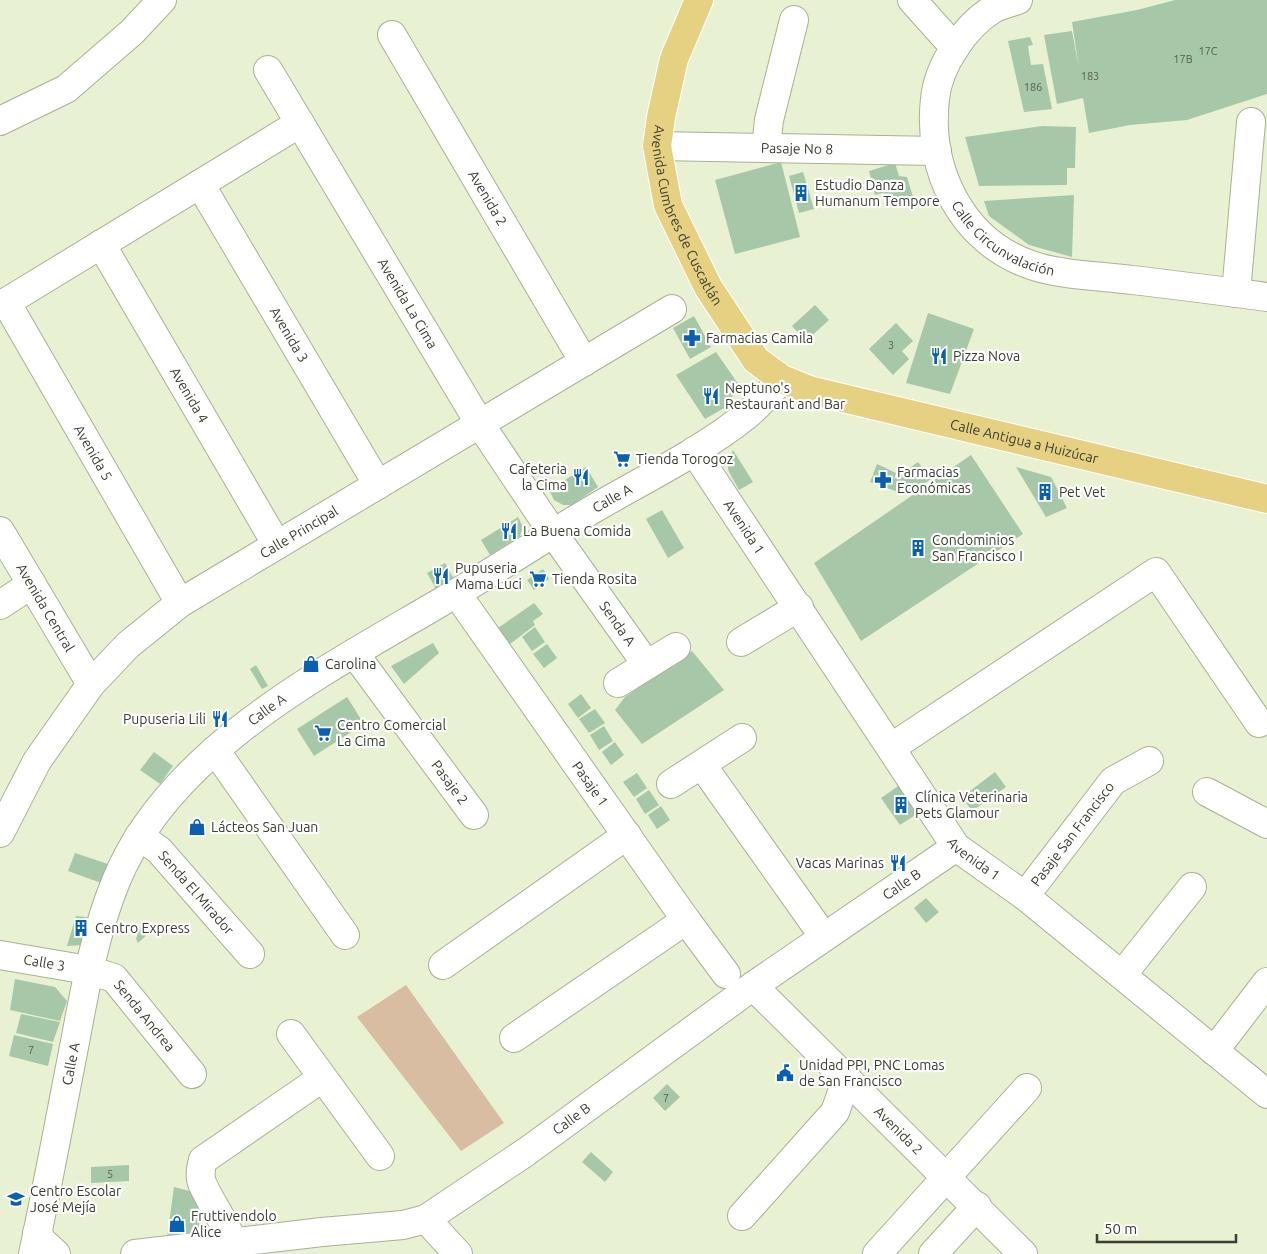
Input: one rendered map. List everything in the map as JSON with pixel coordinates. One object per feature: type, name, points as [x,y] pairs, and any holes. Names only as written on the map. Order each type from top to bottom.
[{"type":"main road","name":"Avenida Cumbres de Cuscatlán","points":[[699,0],[674,59],[657,146],[668,206],[708,287],[756,360],[782,379]]},
{"type":"main road","name":"Calle Antigua a Huizúcar","points":[[782,379],[808,390],[1267,500]]},
{"type":"street","points":[[0,121],[66,89],[132,32],[162,0]]},
{"type":"street","points":[[912,0],[956,48]]},
{"type":"street","name":"Calle Circunvalación","points":[[1000,3],[974,25],[956,48],[936,90],[934,122],[936,152],[953,198],[965,219],[992,244],[1016,259],[1033,266],[1267,297]]},
{"type":"street","points":[[766,148],[769,120],[794,20]]},
{"type":"street","name":"Avenida 2","points":[[392,35],[584,362]]},
{"type":"street","name":"Avenida La Cima","points":[[268,70],[480,424],[553,533]]},
{"type":"street","points":[[1236,293],[1252,122]]},
{"type":"street","points":[[3,304],[300,123]]},
{"type":"street","name":"Pasaje No 8","points":[[657,146],[936,152]]},
{"type":"street","name":"Avenida 3","points":[[200,184],[378,485]]},
{"type":"street","name":"Avenida 4","points":[[102,244],[277,545]]},
{"type":"street","name":"Avenida 5","points":[[3,304],[180,603]]},
{"type":"street","name":"Calle Principal","points":[[0,833],[37,761],[91,684],[128,645],[180,603],[672,309]]},
{"type":"street","name":"Calle A","points":[[35,1244],[88,970],[116,881],[139,836],[193,770],[215,750],[268,709],[354,653],[457,594],[553,533],[694,451],[749,414],[782,379]]},
{"type":"street","name":"Avenida 1","points":[[694,451],[892,747],[956,847],[1025,896],[1267,1094]]},
{"type":"street","name":"Avenida Central","points":[[0,530],[91,684]]},
{"type":"street","name":"Senda A","points":[[553,533],[647,665]]},
{"type":"street","points":[[892,747],[1156,572],[1259,723]]},
{"type":"street","points":[[0,605],[32,584]]},
{"type":"street","name":"Pasaje 1","points":[[457,594],[726,974]]},
{"type":"street","points":[[741,642],[799,607]]},
{"type":"street","points":[[618,683],[676,647]]},
{"type":"street","name":"Pasaje 2","points":[[354,653],[474,814]]},
{"type":"street","points":[[671,784],[742,738]]},
{"type":"street","points":[[215,750],[345,935]]},
{"type":"street","name":"Pasaje San Francisco","points":[[1025,896],[1113,781],[1149,761]]},
{"type":"street","points":[[702,765],[824,937]]},
{"type":"street","points":[[1207,792],[1267,824]]},
{"type":"street","points":[[443,965],[627,835]]},
{"type":"street","name":"Senda El Mirador","points":[[139,836],[159,850],[250,954]]},
{"type":"street","name":"Calle B","points":[[135,1254],[403,1225],[426,1219],[526,1152],[753,986],[956,847]]},
{"type":"street","points":[[1122,975],[1192,887]]},
{"type":"street","points":[[514,1038],[686,920]]},
{"type":"street","name":"Calle 3","points":[[0,955],[88,970]]},
{"type":"street","name":"Senda Andrea","points":[[88,970],[114,978],[192,1074]]},
{"type":"street","points":[[1214,1051],[1267,982]]},
{"type":"street","name":"Avenida 2","points":[[753,986],[977,1206],[1023,1254]]},
{"type":"street","points":[[291,1034],[380,1156]]},
{"type":"street","points":[[233,1242],[224,1220],[202,1182],[200,1168],[204,1160],[322,1078]]},
{"type":"street","points":[[742,1216],[834,1112],[847,1078]]},
{"type":"street","points":[[876,1254],[1027,1088]]},
{"type":"street","points":[[933,1254],[977,1206]]},
{"type":"street","points":[[426,1219],[458,1254]]},
{"type":"street","points":[[35,1244],[43,1242],[56,1254]]},
{"type":"shaded area","points":[[406,985],[504,1123],[461,1151],[357,1017]]},
{"type":"building","points":[[1175,0],[1267,0],[1267,94],[1187,120],[1130,125],[1089,133],[1083,98],[1057,104],[1044,35],[1072,31],[1079,68],[1072,22],[1137,10]]},
{"type":"building","points":[[1030,37],[1033,45],[1028,46],[1031,65],[1043,64],[1052,109],[1024,112],[1008,41]]},
{"type":"building","points":[[1042,126],[1076,127],[1075,168],[1067,168],[1067,185],[979,186],[965,137]]},
{"type":"building","points":[[781,162],[800,237],[735,254],[715,180]]},
{"type":"building","points":[[895,163],[899,176],[907,177],[913,197],[887,205],[883,193],[875,195],[869,171]]},
{"type":"building","name":"Estudio Danza Humanum Tempore","points":[[803,172],[814,209],[799,213],[789,176]]},
{"type":"building","points":[[1074,195],[1072,257],[1029,245],[989,216],[984,201]]},
{"type":"building","points":[[815,305],[829,320],[806,341],[792,326]]},
{"type":"building","name":"Pizza Nova","points":[[928,313],[974,329],[950,394],[906,383]]},
{"type":"building","name":"Farmacias Camila","points":[[694,316],[711,347],[690,359],[673,328]]},
{"type":"building","points":[[896,323],[913,341],[902,351],[909,359],[893,375],[869,349]]},
{"type":"building","name":"Neptuno's Restaurant and Bar","points":[[716,352],[739,385],[726,407],[705,419],[676,375]]},
{"type":"building","points":[[733,450],[753,482],[739,490],[727,465]]},
{"type":"building","name":"Condominios San Francisco I","points":[[971,455],[1023,534],[861,641],[814,563]]},
{"type":"building","points":[[918,462],[931,479],[907,495],[870,482],[877,464],[896,473],[894,479]]},
{"type":"building","name":"Cafeteria la Cima","points":[[586,467],[598,487],[572,505],[563,505],[554,500],[549,490]]},
{"type":"building","name":"Pet Vet","points":[[1016,467],[1051,477],[1067,508],[1046,517]]},
{"type":"building","points":[[662,510],[684,548],[668,558],[646,519]]},
{"type":"building","name":"La Buena Comida","points":[[518,517],[523,527],[520,536],[490,555],[481,540]]},
{"type":"building","name":"Pupuseria Mama Luci","points":[[445,563],[454,579],[436,589],[427,573]]},
{"type":"building","points":[[543,569],[549,579],[534,590],[527,580]]},
{"type":"building","points":[[534,603],[543,614],[533,621],[535,625],[510,644],[498,628]]},
{"type":"building","points":[[535,627],[545,642],[532,651],[522,637]]},
{"type":"building","points":[[433,643],[439,653],[404,684],[391,666]]},
{"type":"building","points":[[547,644],[557,658],[544,668],[533,654]]},
{"type":"building","points":[[692,651],[724,690],[642,744],[615,710],[625,697]]},
{"type":"building","points":[[256,665],[268,686],[262,689],[250,669]]},
{"type":"building","points":[[581,694],[591,708],[578,718],[568,704]]},
{"type":"building","points":[[347,697],[364,724],[314,756],[297,729]]},
{"type":"building","points":[[595,709],[605,723],[589,733],[579,719]]},
{"type":"building","points":[[604,726],[613,741],[599,750],[590,735]]},
{"type":"building","points":[[615,742],[624,755],[611,765],[602,752]]},
{"type":"building","points":[[154,752],[173,766],[160,784],[140,770]]},
{"type":"building","points":[[995,772],[1006,787],[972,811],[962,797]]},
{"type":"building","points":[[637,773],[647,788],[634,797],[623,782]]},
{"type":"building","name":"Clínica Veterinaria Pets Glamour","points":[[901,784],[920,812],[900,825],[881,798]]},
{"type":"building","points":[[649,790],[659,805],[645,814],[636,799]]},
{"type":"building","points":[[661,806],[670,820],[657,829],[648,815]]},
{"type":"building","points":[[75,853],[111,865],[104,884],[68,871]]},
{"type":"building","points":[[926,898],[939,912],[926,923],[914,908]]},
{"type":"building","name":"Centro Express","points":[[76,916],[93,918],[82,945],[67,946]]},
{"type":"building","points":[[142,921],[150,932],[138,943],[136,939]]},
{"type":"building","points":[[15,979],[55,987],[67,1001],[60,1021],[10,1010]]},
{"type":"building","points":[[21,1014],[60,1022],[53,1042],[16,1033]]},
{"type":"building","points":[[14,1035],[53,1044],[48,1066],[9,1056]]},
{"type":"building","points":[[667,1084],[680,1097],[665,1111],[653,1098]]},
{"type":"building","points":[[591,1152],[613,1172],[605,1182],[582,1162]]},
{"type":"building","points":[[129,1165],[129,1181],[91,1183],[91,1167]]},
{"type":"building","points":[[174,1187],[197,1193],[202,1232],[167,1238]]},
{"type":"place","name":"Estudio Danza Humanum Tempore","points":[[801,193]]},
{"type":"place","name":"Farmacias Camila","points":[[692,338]]},
{"type":"place","name":"Pizza Nova","points":[[939,356]]},
{"type":"place","name":"Neptuno's Restaurant and Bar","points":[[711,396]]},
{"type":"place","name":"Tienda Torogoz","points":[[622,459]]},
{"type":"place","name":"Cafeteria la Cima","points":[[581,477]]},
{"type":"place","name":"Farmacias Económicas","points":[[883,480]]},
{"type":"place","name":"Pet Vet","points":[[1045,492]]},
{"type":"place","name":"La Buena Comida","points":[[509,531]]},
{"type":"place","name":"Condominios San Francisco I","points":[[918,548]]},
{"type":"place","name":"Pupuseria Mama Luci","points":[[441,576]]},
{"type":"place","name":"Tienda Rosita","points":[[538,579]]},
{"type":"place","name":"Carolina","points":[[311,664]]},
{"type":"place","name":"Pupuseria Lili","points":[[220,719]]},
{"type":"place","name":"Centro Comercial La Cima","points":[[323,733]]},
{"type":"place","name":"Clínica Veterinaria Pets Glamour","points":[[901,805]]},
{"type":"place","name":"Lácteos San Juan","points":[[197,827]]},
{"type":"place","name":"Vacas Marinas","points":[[898,863]]},
{"type":"place","name":"Centro Express","points":[[81,928]]},
{"type":"place","name":"Unidad PPI, PNC Lomas de San Francisco","points":[[785,1073]]},
{"type":"place","name":"Centro Escolar José Mejía","points":[[16,1199]]},
{"type":"place","name":"Fruttivendolo Alice","points":[[177,1224]]}]
